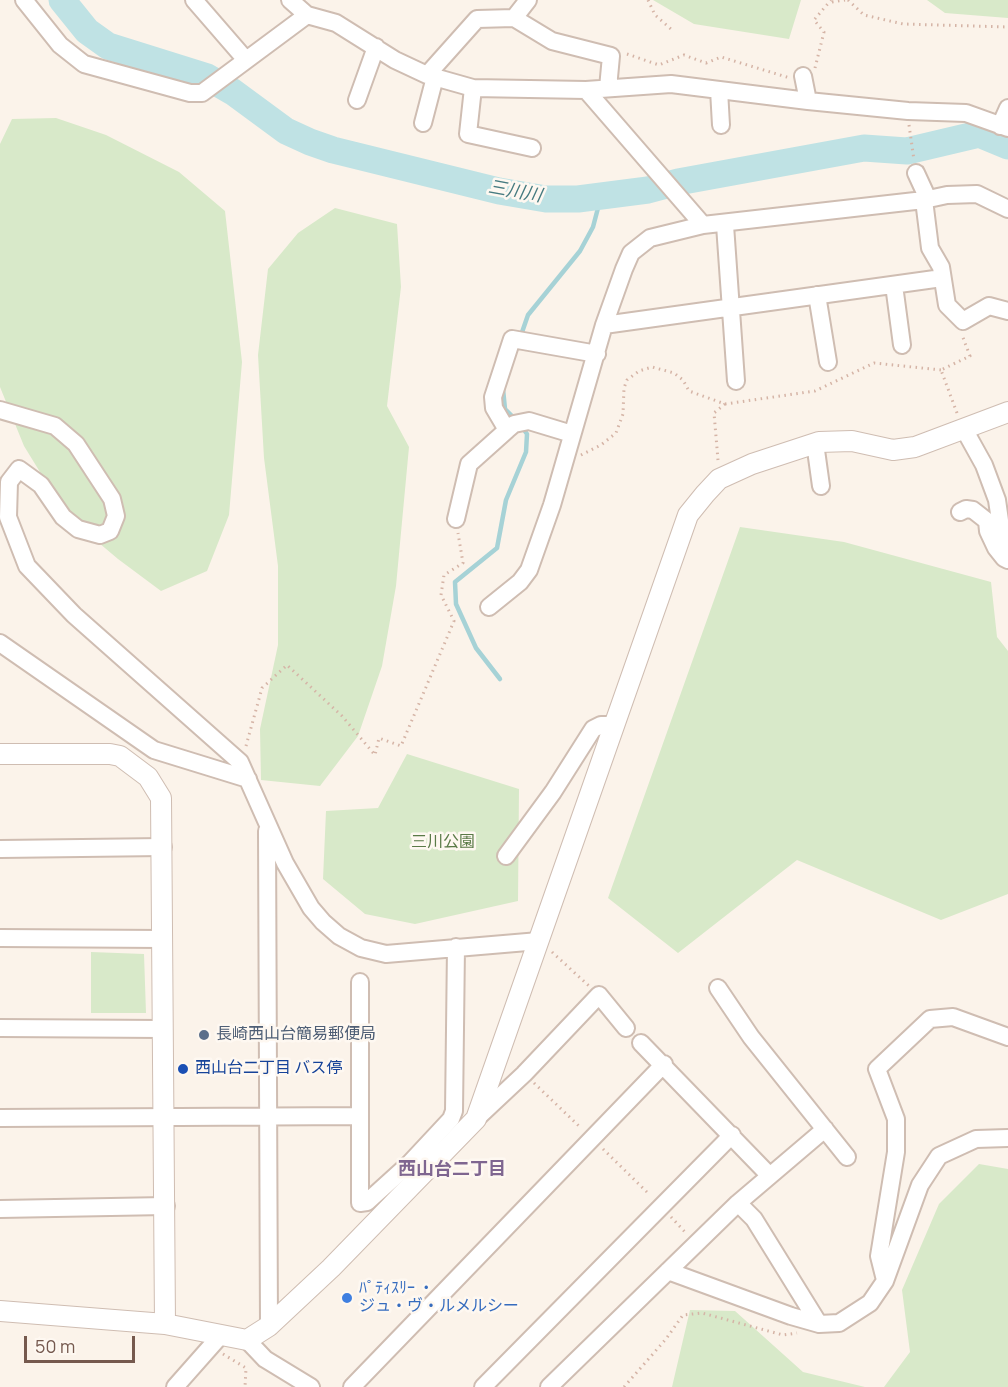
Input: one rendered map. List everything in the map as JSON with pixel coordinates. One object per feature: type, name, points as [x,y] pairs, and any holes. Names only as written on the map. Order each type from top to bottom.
[{"type":"street","points":[[24,0],[60,45],[84,64],[190,93],[202,93],[307,15]]},
{"type":"street","points":[[194,0],[246,60]]},
{"type":"street","points":[[290,0],[307,15],[336,23],[431,76],[473,88],[586,90],[671,84],[908,111],[966,113],[1004,127],[1008,108]]},
{"type":"street","points":[[514,18],[528,0]]},
{"type":"street","points":[[423,123],[431,76],[477,19],[514,18],[552,41],[611,56],[608,88]]},
{"type":"street","points":[[357,100],[376,47]]},
{"type":"street","points":[[803,76],[808,101]]},
{"type":"street","points":[[473,88],[468,134],[532,147]]},
{"type":"street","points":[[586,90],[703,225]]},
{"type":"street","points":[[719,90],[720,124]]},
{"type":"street","points":[[916,173],[926,200],[930,248],[941,267],[947,305],[963,321],[989,306],[1008,311]]},
{"type":"street","points":[[489,607],[520,582],[530,570],[604,325],[631,253],[650,238],[703,225],[725,225],[926,200],[947,195],[977,194],[1008,209]]},
{"type":"street","points":[[725,225],[736,381]]},
{"type":"street","points":[[604,325],[942,278]]},
{"type":"street","points":[[894,285],[902,345]]},
{"type":"street","points":[[817,295],[828,363]]},
{"type":"street","points":[[572,434],[517,425],[494,408],[493,397],[512,339],[597,354]]},
{"type":"street","points":[[0,410],[55,426],[76,444],[112,499],[116,516],[110,531],[100,535],[78,529],[63,517],[41,485],[19,469],[9,482],[8,517],[27,566],[74,615],[240,762],[285,863],[305,899],[339,936],[361,948],[386,954],[539,941]]},
{"type":"street","points":[[476,1119],[688,515],[719,479],[752,464],[816,443],[852,441],[893,450],[915,447],[1008,412]]},
{"type":"street","points":[[456,519],[469,464],[517,425]]},
{"type":"street","points":[[964,429],[984,465],[997,500],[1003,541],[1008,546]]},
{"type":"street","points":[[816,443],[821,486]]},
{"type":"street","points":[[960,512],[973,510],[987,520],[988,531],[996,548],[1008,560]]},
{"type":"street","points":[[0,643],[154,750],[248,779]]},
{"type":"street","points":[[0,658],[19,658]]},
{"type":"street","points":[[506,856],[553,792],[593,729],[601,725],[614,725]]},
{"type":"street","points":[[138,768],[154,750]]},
{"type":"street","points":[[0,754],[110,754],[120,756],[138,768],[156,788],[161,798],[166,1206],[165,1324]]},
{"type":"street","points":[[267,824],[269,1326]]},
{"type":"street","points":[[0,849],[162,847]]},
{"type":"street","points":[[0,938],[163,939]]},
{"type":"street","points":[[360,982],[358,1116],[360,1203],[367,1203],[409,1164],[451,1119],[454,1111],[456,947]]},
{"type":"street","points":[[718,988],[751,1037],[847,1157]]},
{"type":"street","points":[[0,1311],[165,1324],[215,1342],[247,1340],[269,1326],[331,1268],[476,1119],[524,1074],[599,995],[626,1028]]},
{"type":"street","points":[[885,1281],[879,1256],[896,1152],[896,1119],[877,1069],[930,1019],[953,1017],[986,1031],[1008,1037]]},
{"type":"street","points":[[0,1028],[163,1029]]},
{"type":"street","points":[[641,1043],[664,1064],[769,1175]]},
{"type":"street","points":[[352,1387],[664,1064]]},
{"type":"street","points":[[0,1118],[358,1116]]},
{"type":"street","points":[[549,1387],[738,1203],[825,1129]]},
{"type":"street","points":[[483,1387],[732,1136]]},
{"type":"street","points":[[668,1271],[813,1322],[839,1323],[859,1313],[870,1304],[885,1281],[920,1185],[939,1156],[976,1138],[1008,1138]]},
{"type":"street","points":[[738,1203],[754,1219],[813,1322]]},
{"type":"street","points":[[0,1209],[166,1206]]},
{"type":"street","points":[[247,1340],[265,1359],[311,1387]]},
{"type":"street","points":[[175,1387],[215,1342]]},
{"type":"path","points":[[648,0],[655,15],[671,29]]},
{"type":"path","points":[[611,56],[620,52],[659,65],[684,55],[706,63],[721,57],[786,79],[803,76],[814,69],[824,32],[814,20],[831,1],[846,0],[864,15],[903,24],[1008,27]]},
{"type":"path","points":[[910,137],[916,173]]},
{"type":"path","points":[[565,459],[579,457],[602,445],[616,433],[623,414],[624,388],[627,380],[639,371],[662,368],[683,380],[689,391],[725,404],[815,391],[874,363],[941,370],[970,356],[961,337],[963,321]]},
{"type":"path","points":[[941,370],[964,429]]},
{"type":"path","points":[[719,479],[714,413],[725,404]]},
{"type":"path","points":[[240,762],[262,688],[287,665],[342,716],[375,755],[379,738],[401,746],[454,621],[441,595],[444,575],[463,563],[456,519]]},
{"type":"path","points":[[539,941],[599,995]]},
{"type":"path","points":[[662,1207],[696,1243]]},
{"type":"path","points":[[624,1387],[666,1339],[683,1315],[702,1313],[783,1335],[795,1335],[813,1322]]},
{"type":"path","points":[[215,1342],[246,1368],[245,1387]]},
{"type":"green space","points":[[653,0],[801,0],[789,39],[694,24]]},
{"type":"green space","points":[[927,0],[1008,0],[1008,18],[945,13]]},
{"type":"green space","points":[[56,118],[106,135],[179,172],[225,211],[242,362],[229,515],[207,571],[161,591],[118,559],[67,516],[24,446],[0,387],[0,144],[12,119]]},
{"type":"green space","points":[[335,208],[397,224],[401,287],[387,406],[409,447],[396,586],[382,666],[358,736],[320,786],[261,780],[260,729],[278,645],[278,566],[264,458],[258,355],[268,269],[298,233]]},
{"type":"green space","points":[[740,527],[844,542],[991,582],[997,637],[1008,651],[1008,894],[941,920],[797,860],[678,953],[608,898]]},
{"type":"green space","name":"三川公園","points":[[407,754],[519,789],[518,901],[415,924],[365,914],[323,879],[326,811],[378,808]]},
{"type":"green space","points":[[91,952],[144,954],[146,1013],[91,1013]]},
{"type":"green space","points":[[979,1164],[1008,1169],[1008,1387],[884,1387],[910,1352],[902,1290],[939,1204]]},
{"type":"green space","points":[[690,1310],[735,1311],[803,1372],[865,1387],[672,1387]]},
{"type":"waterway","name":"三川川","points":[[62,0],[87,31],[108,46],[207,77],[233,92],[286,131],[310,142],[333,150],[499,191],[546,199],[578,199],[648,190],[678,182],[864,148],[907,151],[979,134],[1008,146]]},
{"type":"waterway","points":[[520,338],[528,315],[580,251],[593,227],[598,208],[596,196]]},
{"type":"waterway","points":[[503,389],[505,409],[516,420]]},
{"type":"waterway","points":[[500,679],[476,648],[456,604],[455,582],[497,548],[506,500],[526,452],[527,434],[522,427]]},
{"type":"place","name":"長崎西山台簡易郵便局","points":[[204,1035]]},
{"type":"place","name":"西山台二丁目 バス停","points":[[183,1069]]},
{"type":"place","name":"ﾊﾟﾃｨｽﾘｰ ・ ジュ・ヴ・ルメルシー","points":[[347,1298]]},
{"type":"district","name":"西山台二丁目","points":[[452,1170]]}]
